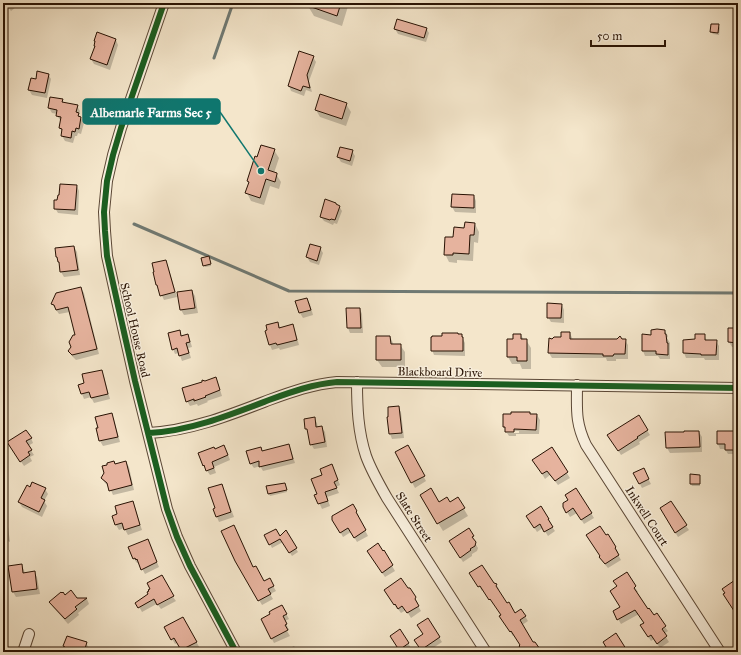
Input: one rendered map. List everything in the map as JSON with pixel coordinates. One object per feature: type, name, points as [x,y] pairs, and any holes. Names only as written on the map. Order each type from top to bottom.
[{"type":"street","name":"School House Road","points":[[164,3],[119,135],[107,181],[104,207],[107,256],[120,317],[167,509],[177,537],[190,566],[236,652]]},
{"type":"street","name":"Blackboard Drive","points":[[148,433],[170,431],[199,425],[312,385],[337,382],[738,388]]},
{"type":"street","name":"Slate Street","points":[[357,382],[357,411],[362,441],[366,456],[375,477],[486,652]]},
{"type":"street","name":"Inkwell Court","points":[[577,385],[576,416],[586,445],[720,652]]},
{"type":"street","points":[[23,652],[29,634]]},
{"type":"building","points":[[341,3],[337,16],[303,4]]},
{"type":"building","points":[[397,19],[427,28],[424,38],[394,29]]},
{"type":"building","points":[[711,24],[719,24],[718,33],[710,32]]},
{"type":"building","points":[[97,32],[116,39],[107,65],[90,59],[95,46],[94,41]]},
{"type":"building","points":[[299,51],[314,56],[307,75],[310,88],[303,86],[301,91],[288,86]]},
{"type":"building","points":[[37,71],[49,74],[45,93],[28,90],[31,78],[36,79]]},
{"type":"building","points":[[320,94],[347,103],[342,119],[315,110]]},
{"type":"building","points":[[50,97],[63,99],[62,102],[78,105],[76,112],[79,113],[78,116],[81,117],[79,129],[76,128],[75,132],[72,131],[71,138],[61,136],[62,129],[59,128],[61,117],[56,116],[57,110],[48,108]]},
{"type":"building","points":[[261,145],[275,149],[268,170],[277,174],[275,182],[266,179],[260,198],[245,193],[249,182],[247,181],[255,156],[257,157]]},
{"type":"building","points":[[340,147],[353,150],[350,161],[337,157]]},
{"type":"building","points":[[60,184],[77,185],[75,210],[54,209],[54,200],[57,200],[59,195]]},
{"type":"building","points":[[452,194],[474,195],[474,208],[451,207]]},
{"type":"building","points":[[325,199],[340,206],[335,220],[320,217]]},
{"type":"building","points":[[465,222],[475,223],[474,235],[470,235],[469,254],[453,253],[453,255],[444,255],[445,237],[453,237],[454,227],[464,228]]},
{"type":"building","points":[[310,244],[321,247],[317,261],[306,257]]},
{"type":"building","points":[[74,246],[78,270],[60,272],[55,248]]},
{"type":"building","points":[[209,256],[211,264],[203,266],[201,258]]},
{"type":"building","points":[[166,260],[175,292],[160,296],[156,285],[152,263]]},
{"type":"building","points":[[81,287],[97,349],[72,355],[68,351],[71,347],[69,342],[73,335],[75,335],[68,307],[56,310],[54,305],[51,304],[56,293]]},
{"type":"building","points":[[192,290],[195,308],[180,310],[177,292]]},
{"type":"building","points":[[307,298],[311,310],[299,313],[295,301]]},
{"type":"building","points":[[547,303],[562,304],[561,318],[547,318]]},
{"type":"building","points":[[346,308],[360,308],[361,328],[347,328]]},
{"type":"building","points":[[278,322],[279,328],[293,324],[297,340],[277,345],[276,343],[269,345],[265,331],[267,330],[266,325]]},
{"type":"building","points":[[728,328],[738,328],[738,343],[728,342]]},
{"type":"building","points":[[180,330],[181,336],[188,334],[190,342],[186,343],[189,353],[179,356],[177,348],[172,350],[168,333]]},
{"type":"building","points":[[651,330],[665,330],[668,343],[668,355],[656,354],[656,351],[642,351],[642,334],[651,335]]},
{"type":"building","points":[[561,332],[570,332],[570,339],[617,339],[620,336],[622,339],[626,339],[625,354],[603,356],[603,354],[548,353],[549,338],[552,339],[554,337],[561,337]]},
{"type":"building","points":[[442,333],[462,334],[463,351],[431,351],[431,337],[442,336]]},
{"type":"building","points":[[513,334],[521,334],[521,339],[527,339],[527,361],[517,361],[517,357],[507,357],[507,339],[513,339]]},
{"type":"building","points":[[695,334],[705,334],[705,340],[717,340],[716,355],[683,353],[683,340],[695,339]]},
{"type":"building","points":[[376,336],[390,336],[391,344],[401,344],[401,360],[376,360]]},
{"type":"building","points":[[102,370],[108,394],[91,398],[89,392],[81,394],[78,385],[84,383],[82,374]]},
{"type":"building","points":[[216,377],[220,390],[205,396],[206,397],[186,402],[182,388],[202,382],[202,380],[205,381]]},
{"type":"building","points":[[399,406],[402,433],[389,434],[387,417],[388,407]]},
{"type":"building","points":[[511,412],[530,412],[530,414],[537,414],[536,430],[514,429],[514,432],[505,432],[505,427],[503,427],[503,414],[511,414]]},
{"type":"building","points":[[112,413],[118,437],[99,441],[95,417]]},
{"type":"building","points":[[639,415],[648,430],[618,451],[607,435]]},
{"type":"building","points":[[315,417],[316,427],[322,426],[325,442],[310,445],[307,429],[305,429],[304,419]]},
{"type":"building","points":[[26,430],[32,438],[26,441],[32,450],[28,452],[30,455],[20,462],[7,442]]},
{"type":"building","points":[[699,431],[700,447],[666,448],[665,432]]},
{"type":"building","points":[[717,431],[738,431],[738,447],[734,447],[734,450],[725,450],[725,444],[717,444]]},
{"type":"building","points":[[289,444],[293,459],[259,467],[259,461],[250,464],[246,451],[261,447],[262,451]]},
{"type":"building","points":[[224,445],[228,455],[212,462],[214,468],[206,471],[198,453]]},
{"type":"building","points":[[408,445],[425,476],[411,483],[395,452]]},
{"type":"building","points":[[552,447],[568,472],[555,481],[547,471],[542,474],[532,460]]},
{"type":"building","points":[[114,461],[115,464],[126,461],[132,485],[109,491],[107,483],[101,478],[104,473],[102,466]]},
{"type":"building","points":[[332,464],[338,480],[334,482],[337,488],[325,492],[328,501],[318,504],[314,495],[317,494],[311,479],[322,475],[320,469]]},
{"type":"building","points":[[644,468],[649,479],[639,484],[633,473]]},
{"type":"building","points":[[690,474],[700,475],[700,484],[690,484]]},
{"type":"building","points":[[32,482],[46,488],[41,498],[45,500],[39,512],[18,502],[27,485],[30,487]]},
{"type":"building","points":[[285,483],[287,490],[268,494],[266,486]]},
{"type":"building","points":[[222,484],[231,512],[216,517],[213,509],[215,508],[208,488]]},
{"type":"building","points":[[431,488],[439,502],[447,497],[450,502],[458,497],[465,508],[437,524],[420,495]]},
{"type":"building","points":[[576,488],[592,513],[581,520],[573,508],[566,513],[563,507],[563,503],[568,500],[565,495]]},
{"type":"building","points":[[133,501],[140,525],[124,530],[122,523],[115,525],[112,516],[117,514],[115,506]]},
{"type":"building","points":[[671,501],[687,525],[675,533],[660,508]]},
{"type":"building","points":[[353,504],[366,530],[354,538],[348,528],[340,533],[332,520],[332,516]]},
{"type":"building","points":[[541,506],[553,527],[544,532],[540,524],[534,528],[526,516]]},
{"type":"building","points":[[234,525],[253,567],[256,566],[264,581],[270,578],[274,586],[268,589],[271,594],[258,601],[235,561],[221,531]]},
{"type":"building","points":[[600,526],[606,535],[608,534],[619,555],[605,564],[586,535]]},
{"type":"building","points":[[469,528],[474,536],[472,537],[476,542],[475,546],[460,558],[449,541]]},
{"type":"building","points":[[276,529],[280,536],[286,530],[297,548],[289,553],[280,539],[269,545],[264,535]]},
{"type":"building","points":[[148,539],[157,562],[141,570],[137,559],[133,559],[128,547]]},
{"type":"building","points":[[378,543],[393,565],[382,573],[367,551]]},
{"type":"building","points":[[22,564],[23,573],[35,571],[37,589],[12,592],[8,566]]},
{"type":"building","points":[[482,565],[494,583],[497,584],[496,586],[507,603],[509,602],[515,613],[521,609],[526,616],[520,620],[533,642],[535,642],[542,652],[523,652],[511,631],[510,632],[499,616],[501,615],[490,599],[489,600],[480,586],[478,587],[469,573]]},
{"type":"building","points":[[627,572],[636,586],[634,588],[648,609],[649,608],[654,615],[657,613],[666,626],[662,629],[667,636],[657,644],[651,635],[648,637],[640,625],[644,623],[635,610],[617,620],[613,611],[620,607],[610,591],[617,586],[613,581]]},
{"type":"building","points":[[162,575],[174,596],[157,605],[154,599],[138,608],[135,603],[148,594],[147,592],[150,589],[147,583]]},
{"type":"building","points":[[401,578],[416,597],[415,599],[419,606],[407,613],[402,606],[398,609],[395,604],[394,605],[384,590]]},
{"type":"building","points":[[738,578],[738,617],[723,594],[725,593],[722,589]]},
{"type":"building","points":[[71,590],[77,598],[87,598],[75,607],[77,609],[65,619],[49,602],[61,592],[65,595]]},
{"type":"building","points":[[282,605],[287,614],[283,616],[288,630],[271,639],[261,619],[270,614],[269,612],[272,610]]},
{"type":"building","points":[[183,617],[197,642],[181,650],[174,638],[171,640],[164,627]]},
{"type":"building","points":[[428,618],[440,637],[421,650],[414,640],[423,634],[417,625]]},
{"type":"building","points":[[400,629],[409,643],[399,650],[390,636]]},
{"type":"building","points":[[616,633],[628,652],[609,652],[603,642]]},
{"type":"building","points":[[67,636],[87,642],[84,652],[63,652],[65,647],[63,646]]},
{"type":"waterway","points":[[214,58],[233,3]]},
{"type":"waterway","points":[[134,224],[289,291],[738,293]]},
{"type":"cycle path","points":[[164,3],[121,128],[107,181],[104,212],[107,256],[135,381],[167,509],[177,537],[190,566],[236,652]]},
{"type":"cycle path","points":[[149,433],[164,432],[195,426],[225,417],[294,391],[311,386],[337,382],[738,388]]},
{"type":"place","name":"Albemarle Farms Sec 5","points":[[261,171]]}]
